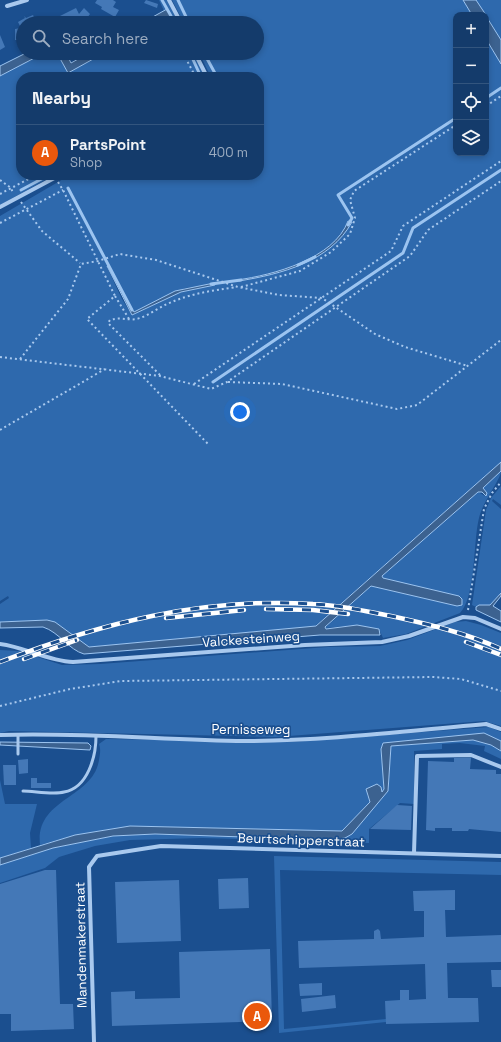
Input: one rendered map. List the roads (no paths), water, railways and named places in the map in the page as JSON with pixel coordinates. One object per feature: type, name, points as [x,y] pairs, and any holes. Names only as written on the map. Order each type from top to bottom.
[{"type":"street","points":[[7,6],[27,0]]},
{"type":"street","points":[[169,0],[177,16]]},
{"type":"street","points":[[199,60],[205,72]]},
{"type":"street","points":[[0,207],[50,180]]},
{"type":"street","name":"Valckesteinweg","points":[[0,644],[10,645],[53,660],[73,662],[305,645],[382,642],[409,636],[456,618],[467,617],[475,618],[501,629]]},
{"type":"street","name":"Pernisseweg","points":[[0,735],[96,736],[244,741],[300,740],[486,724],[501,729]]},
{"type":"street","points":[[414,853],[417,756],[471,755],[501,767]]},
{"type":"street","name":"Beurtschipperstraat","points":[[102,854],[161,846],[501,856]]},
{"type":"street","name":"Mandenmakerstraat","points":[[94,1042],[89,867],[92,860],[102,854]]},
{"type":"lane","points":[[18,735],[18,754]]},
{"type":"lane","points":[[23,791],[64,792],[74,787],[84,778],[91,765],[96,750],[96,736]]},
{"type":"waterway","points":[[162,0],[171,16]]},
{"type":"waterway","points":[[178,0],[186,16]]},
{"type":"waterway","points":[[193,60],[199,72]]},
{"type":"waterway","points":[[208,60],[214,72]]},
{"type":"waterway","points":[[489,96],[501,88]]},
{"type":"waterway","points":[[348,225],[352,218],[338,195],[453,120]]},
{"type":"waterway","points":[[213,382],[403,253],[413,228],[501,170]]},
{"type":"waterway","points":[[21,190],[40,180]]},
{"type":"waterway","points":[[68,188],[132,310]]},
{"type":"waterway","points":[[298,265],[315,257]]},
{"type":"waterway","points":[[211,284],[241,280]]},
{"type":"railway","points":[[0,662],[76,636],[153,616],[192,609],[272,603],[313,604],[352,608],[433,626],[488,643],[501,649]]},
{"type":"railway","points":[[266,609],[313,610],[348,614]]},
{"type":"railway","points":[[166,618],[244,610]]},
{"type":"railway","points":[[24,659],[77,640]]},
{"type":"railway","points":[[466,642],[501,655]]},
{"type":"place","name":"PartsPoint","points":[[257,1016]]}]
